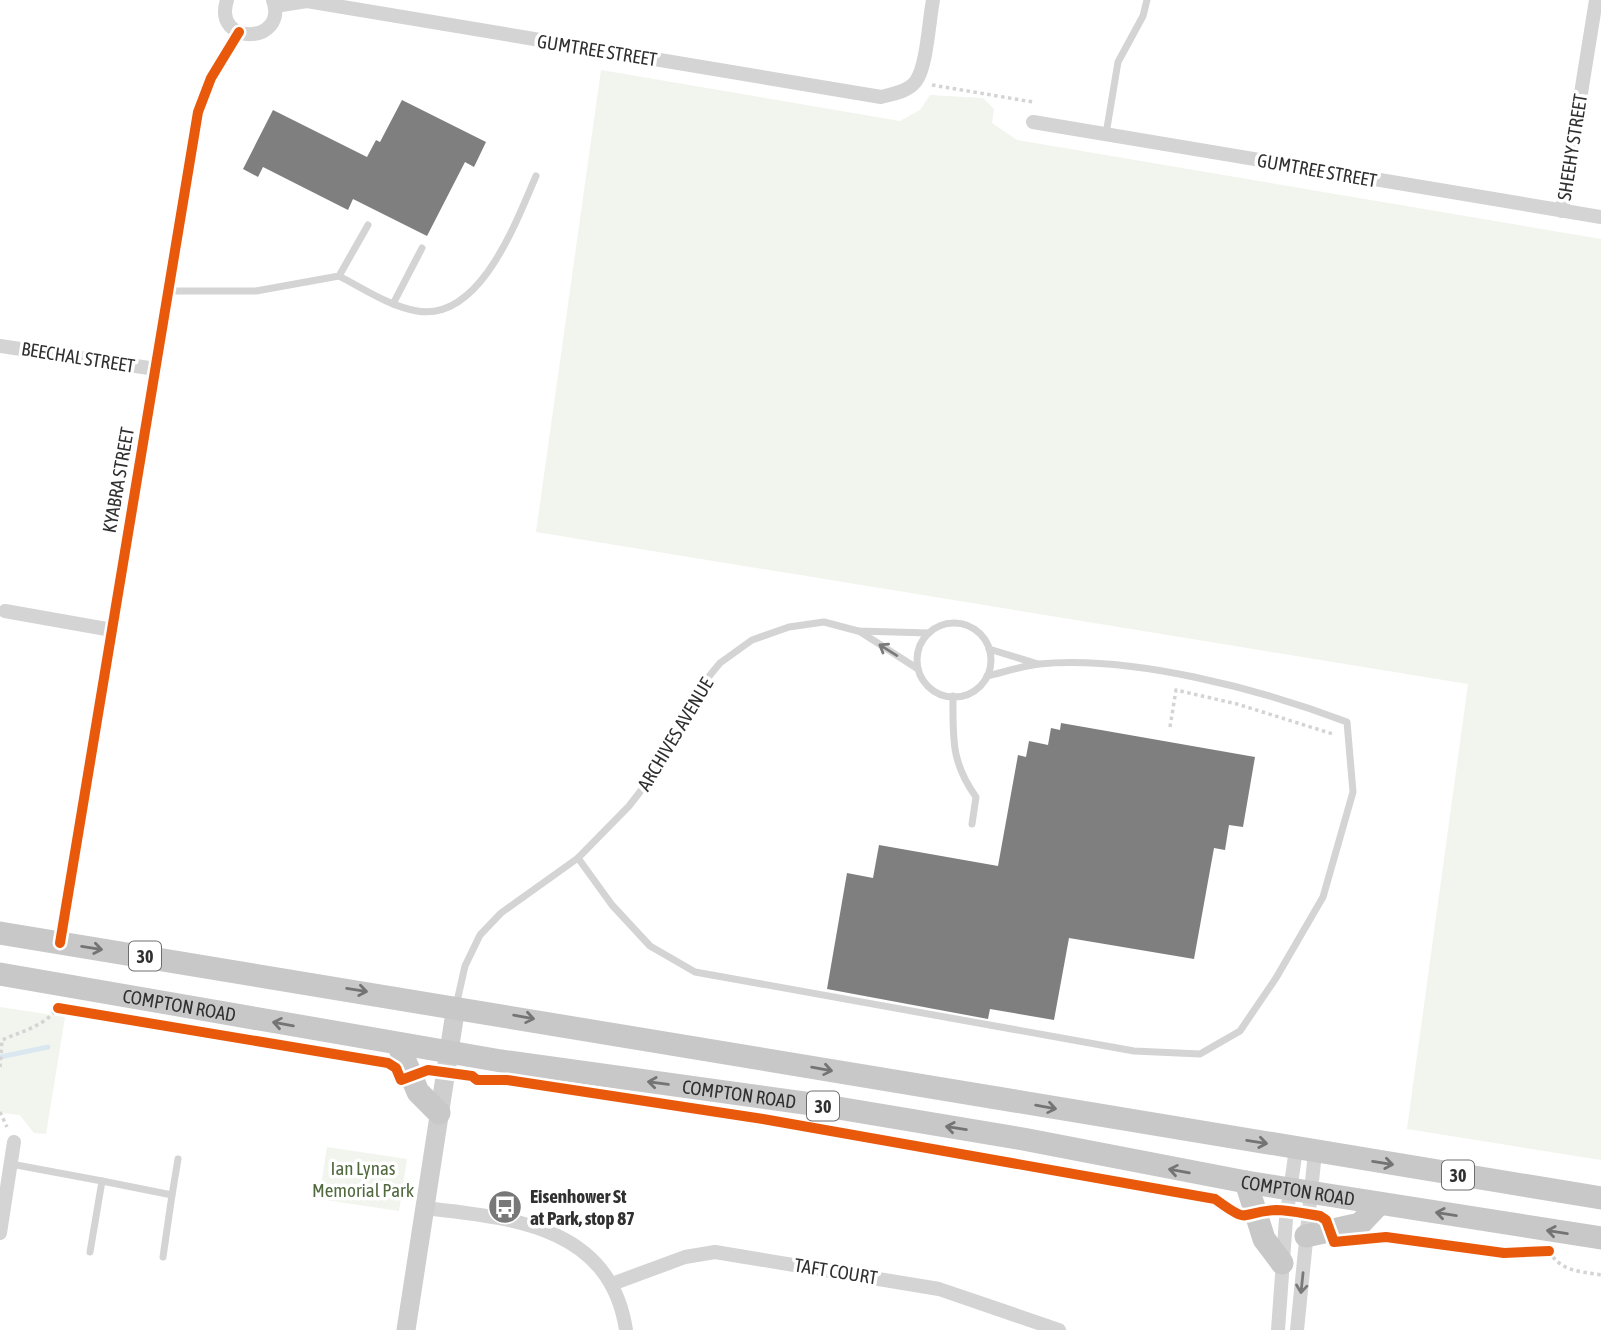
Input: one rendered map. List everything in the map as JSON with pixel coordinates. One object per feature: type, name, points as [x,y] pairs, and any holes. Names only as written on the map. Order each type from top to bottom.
[{"type":"main road","name":"COMPTON ROAD","points":[[0,933],[456,1006],[1306,1151],[1601,1198]]},
{"type":"main road","name":"COMPTON ROAD","points":[[0,974],[398,1044],[931,1124],[1246,1182],[1601,1238]]},
{"type":"main road","points":[[398,1044],[418,1092],[439,1113]]},
{"type":"main road","points":[[1246,1182],[1264,1239],[1282,1263]]},
{"type":"main road","points":[[1306,1236],[1360,1224],[1380,1204]]},
{"type":"street","points":[[228,0],[226,18],[239,33],[251,35],[265,30],[274,17],[274,3]]},
{"type":"street","points":[[916,81],[933,0]]},
{"type":"street","name":"SHEEHY STREET","points":[[1562,211],[1596,0]]},
{"type":"street","name":"GUMTREE STREET","points":[[274,3],[307,1],[881,97],[900,92],[916,81]]},
{"type":"street","name":"KYABRA STREET","points":[[60,943],[130,505],[156,369],[198,112],[211,78],[239,33]]},
{"type":"street","name":"GUMTREE STREET","points":[[1033,122],[1601,217]]},
{"type":"street","name":"BEECHAL STREET","points":[[0,346],[156,369]]},
{"type":"street","points":[[2,612],[112,630]]},
{"type":"street","points":[[406,1330],[456,1006]]},
{"type":"street","points":[[0,1233],[14,1142]]},
{"type":"street","points":[[1278,1330],[1282,1263],[1300,1191],[1306,1151]]},
{"type":"street","points":[[1297,1330],[1306,1236],[1300,1191],[1306,1151]]},
{"type":"street","points":[[425,1208],[545,1229],[577,1246],[596,1263],[612,1284],[620,1300],[626,1330]]},
{"type":"street","name":"TAFT COURT","points":[[612,1284],[685,1257],[715,1252],[939,1289],[1059,1330]]},
{"type":"lane","points":[[1106,134],[1118,62],[1143,16],[1147,0]]},
{"type":"lane","points":[[169,290],[257,291],[340,276],[393,304],[419,312],[435,311],[461,298],[501,256],[536,176]]},
{"type":"lane","points":[[340,276],[368,225]]},
{"type":"lane","points":[[393,304],[422,248]]},
{"type":"lane","name":"ARCHIVES AVENUE","points":[[456,1006],[465,966],[480,935],[501,913],[578,858],[629,806],[650,779],[696,691],[720,663],[752,640],[789,627],[824,622],[858,631]]},
{"type":"lane","points":[[858,631],[918,669],[931,688],[953,696],[974,691],[987,676],[990,666],[989,649],[983,637],[966,625],[947,624],[929,633],[919,647],[918,669]]},
{"type":"lane","points":[[858,631],[929,633]]},
{"type":"lane","points":[[989,649],[1039,664]]},
{"type":"lane","points":[[578,858],[612,905],[650,946],[695,972],[1135,1051],[1200,1054],[1240,1031],[1276,978],[1323,897],[1353,792],[1347,722],[1217,682],[1133,667],[1039,664],[987,676]]},
{"type":"lane","points":[[953,696],[953,736],[960,775],[976,797],[972,824]]},
{"type":"lane","points":[[163,1257],[178,1159]]},
{"type":"lane","points":[[11,1164],[172,1195]]},
{"type":"lane","points":[[90,1252],[102,1181]]},
{"type":"path","points":[[916,81],[1033,102]]},
{"type":"path","points":[[1170,726],[1176,690],[1237,704],[1333,734]]},
{"type":"path","points":[[0,1067],[2,1040],[36,1026],[58,1008],[64,984]]},
{"type":"path","points":[[58,1008],[72,1010]]},
{"type":"path","points":[[1544,1252],[1571,1270],[1601,1275]]},
{"type":"green space","points":[[601,70],[900,121],[920,110],[930,95],[983,98],[994,109],[992,123],[1017,140],[1601,239],[1601,1160],[1407,1129],[1468,684],[536,532]]},
{"type":"green space","points":[[0,1007],[65,1017],[46,1134],[34,1133],[20,1115],[0,1113]]},
{"type":"green space","name":"Ian Lynas Memorial Park","points":[[327,1147],[407,1159],[399,1211],[319,1199]]},
{"type":"building","points":[[402,100],[486,142],[474,167],[465,162],[427,236],[353,199],[348,210],[263,167],[258,177],[243,169],[273,110],[367,157],[376,140],[380,142]]},
{"type":"building","points":[[1061,723],[1255,757],[1243,827],[1229,825],[1225,850],[1214,848],[1194,959],[1069,938],[1054,1020],[990,1009],[988,1019],[827,989],[847,873],[873,878],[879,845],[998,866],[1018,755],[1026,757],[1029,741],[1048,745],[1051,728],[1060,730]]},
{"type":"waterway","points":[[0,1057],[48,1047]]},
{"type":"cycle path","points":[[60,943],[198,112],[211,78],[239,32]]},
{"type":"cycle path","points":[[58,1008],[388,1063],[396,1068],[401,1080],[428,1070],[472,1076],[477,1080],[507,1080],[763,1119],[1215,1199],[1241,1215],[1276,1210],[1320,1216],[1326,1220],[1334,1242],[1386,1237],[1504,1253],[1549,1251]]},
{"type":"place","name":"Eisenhower St at Park, stop 87","points":[[505,1207]]}]
